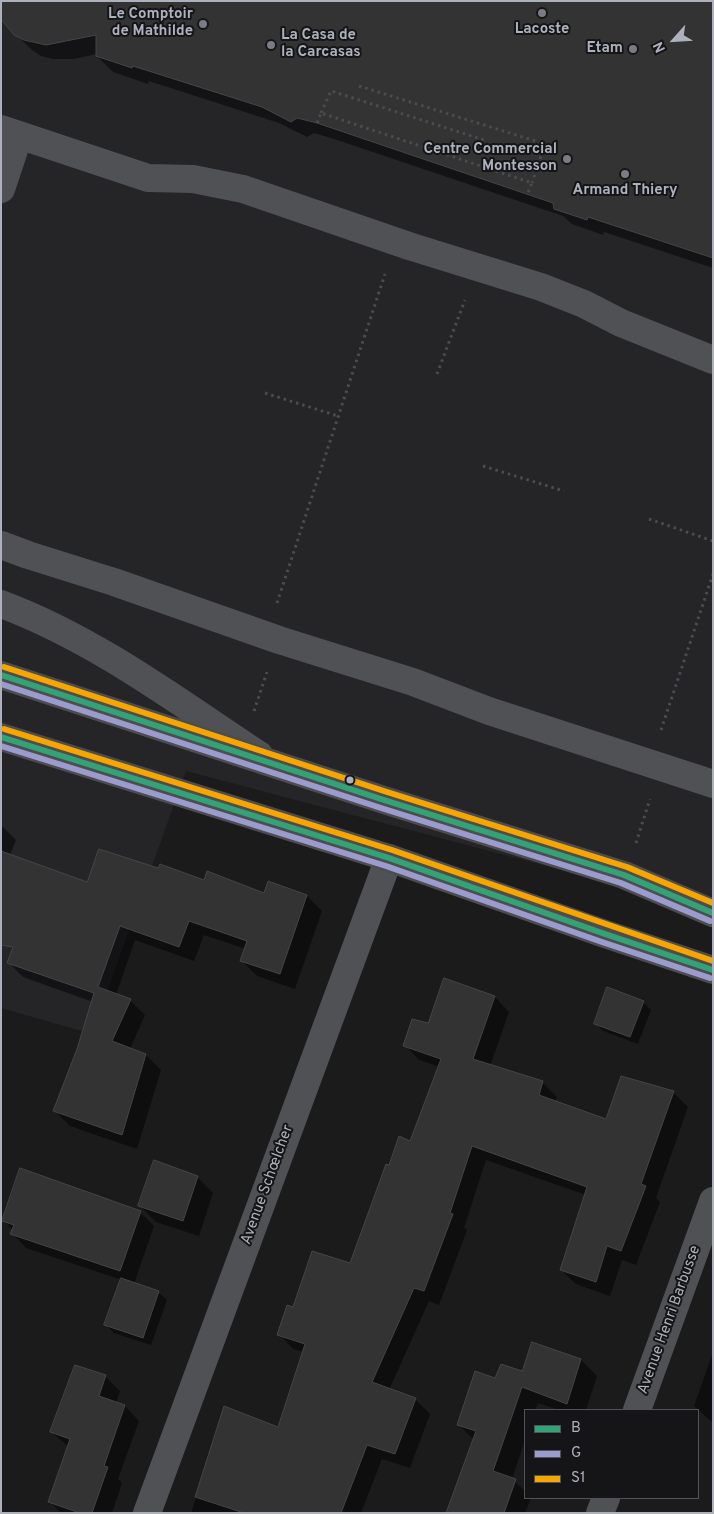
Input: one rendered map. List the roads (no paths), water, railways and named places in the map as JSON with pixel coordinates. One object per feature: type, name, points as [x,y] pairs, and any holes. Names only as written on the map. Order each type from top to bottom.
[{"type":"main road","points":[[1,675],[384,800],[624,875],[713,913]]},
{"type":"main road","points":[[1,737],[390,858],[713,970]]},
{"type":"street","points":[[1,189],[10,132],[148,178],[193,178],[243,189],[410,246],[542,287],[584,304],[622,323],[713,360]]},
{"type":"street","points":[[1,545],[132,588],[278,640],[413,682],[489,711],[713,784]]},
{"type":"street","points":[[1,604],[30,615],[121,663],[271,763]]},
{"type":"street","points":[[1,668],[58,694]]},
{"type":"street","name":"Avenue Schœlcher","points":[[147,1513],[390,858]]},
{"type":"street","name":"Avenue Henri Barbusse","points":[[637,1409],[713,1201]]},
{"type":"street","points":[[600,1513],[606,1499]]},
{"type":"place","name":"Lacoste","points":[[542,13]]},
{"type":"place","name":"Le Comptoir de Mathilde","points":[[203,24]]},
{"type":"place","name":"La Casa de la Carcasas","points":[[271,45]]},
{"type":"place","name":"Etam","points":[[633,49]]},
{"type":"place","name":"Centre Commercial Montesson","points":[[567,159]]},
{"type":"place","name":"Armand Thiery","points":[[625,174]]}]
